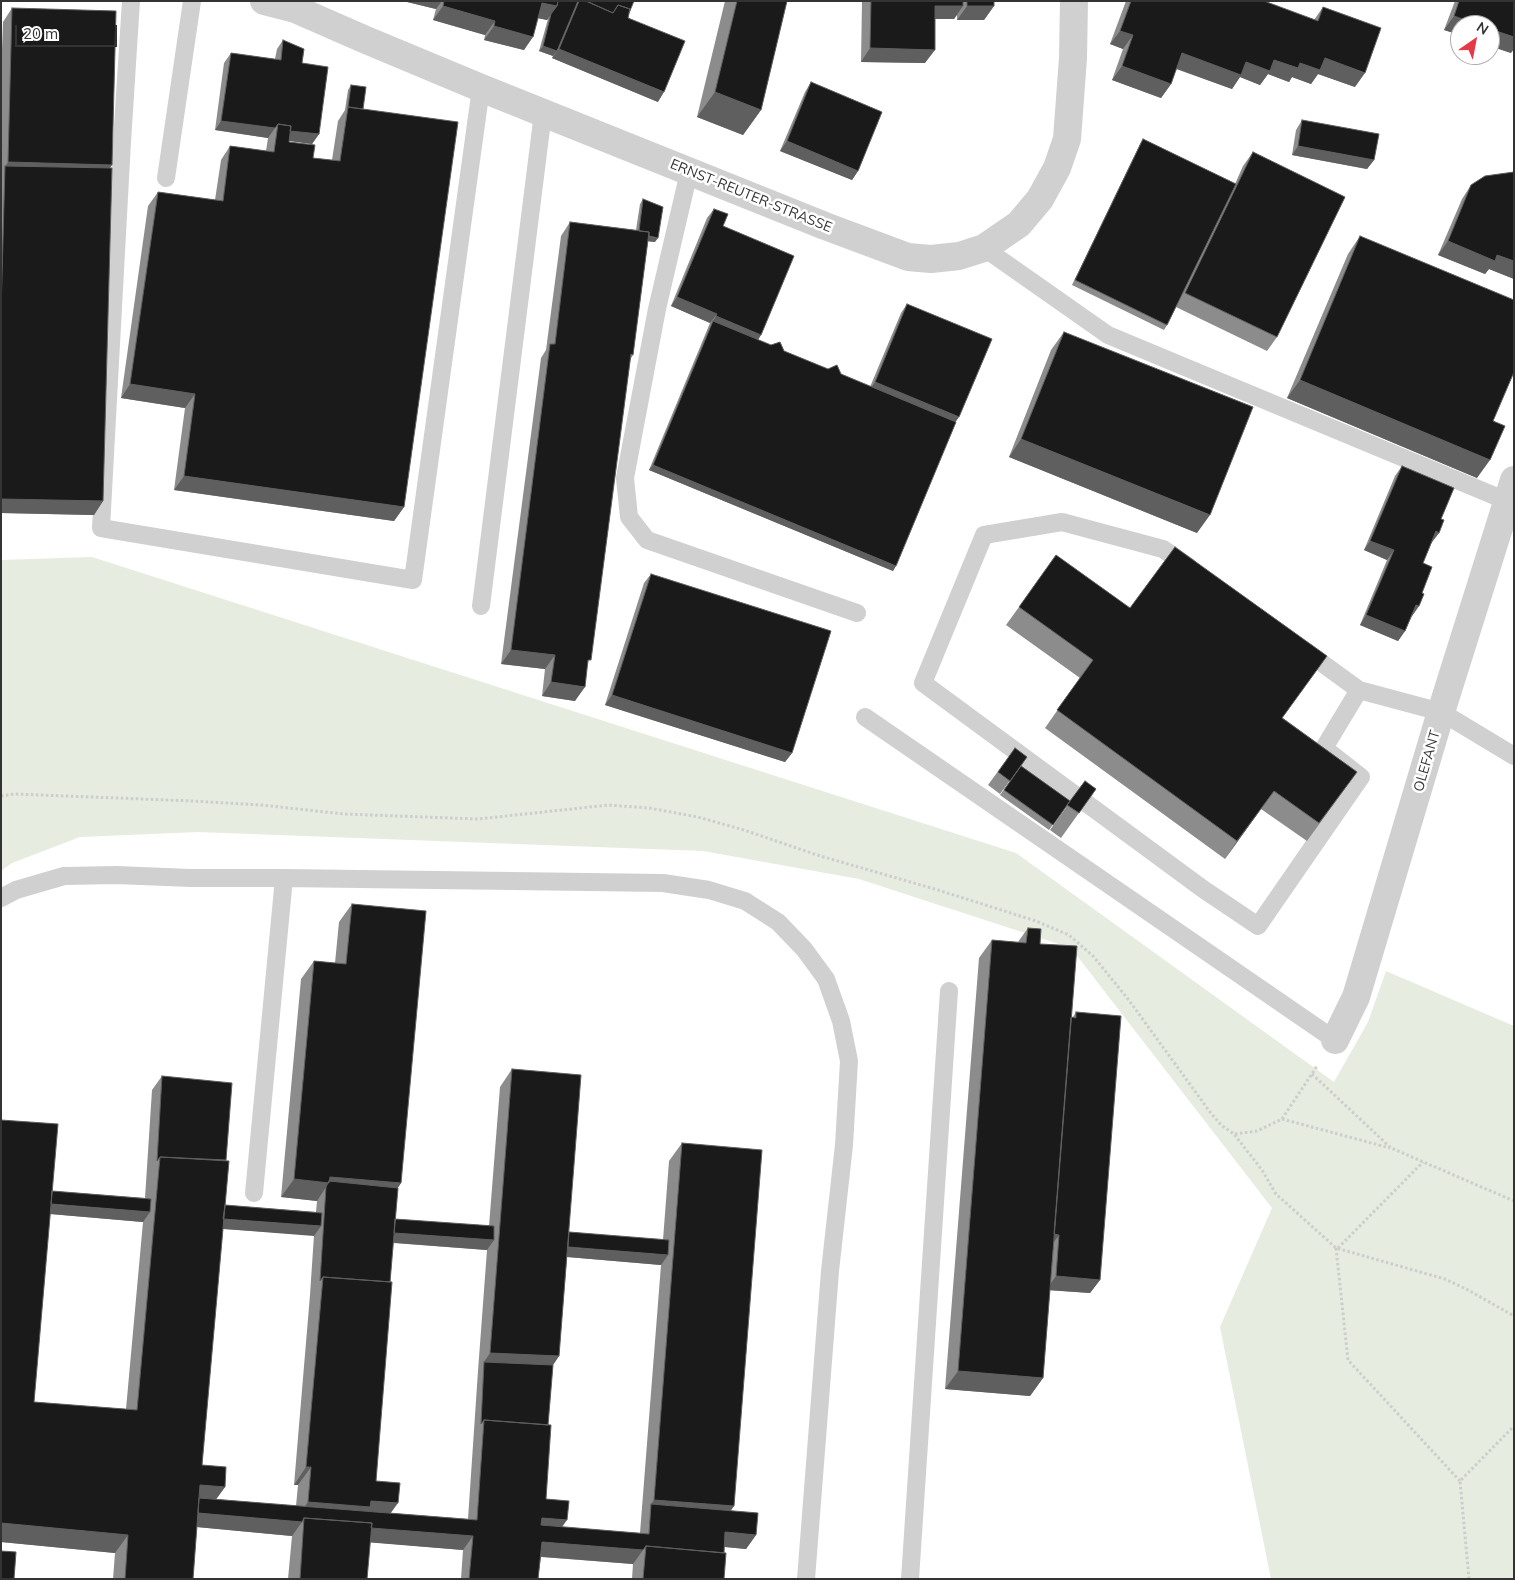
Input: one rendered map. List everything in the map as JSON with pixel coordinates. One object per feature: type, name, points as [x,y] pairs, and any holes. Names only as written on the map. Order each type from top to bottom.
[{"type":"street","name":"ERNST-REUTER-STRASSE","points":[[264,1],[296,5],[481,88],[689,172],[908,257],[931,259],[959,256],[984,248],[1019,224],[1040,199],[1057,168],[1067,139],[1073,58],[1074,1]]},
{"type":"street","name":"OLEFANT","points":[[1335,1040],[1356,997],[1511,490]]},
{"type":"lane","points":[[131,1],[101,528],[413,580],[481,88]]},
{"type":"lane","points":[[166,178],[192,1]]},
{"type":"lane","points":[[481,606],[542,113]]},
{"type":"lane","points":[[689,172],[656,309],[625,478],[629,517],[647,540],[857,613]]},
{"type":"lane","points":[[984,248],[1108,335],[1511,490]]},
{"type":"lane","points":[[1202,577],[1163,549],[1062,522],[984,536],[923,683],[1203,889],[1258,926],[1361,777],[1324,748],[1359,690]]},
{"type":"lane","points":[[1289,639],[1359,690],[1442,712],[1514,756]]},
{"type":"lane","points":[[865,717],[1335,1040]]},
{"type":"lane","points":[[1,898],[16,890],[64,876],[116,875],[191,878],[663,883],[709,890],[744,901],[778,922],[810,956],[826,979],[841,1021],[849,1061],[844,1145],[830,1270],[806,1579]]},
{"type":"lane","points":[[254,1193],[284,878]]},
{"type":"lane","points":[[910,1579],[949,990]]},
{"type":"path","points":[[1,796],[15,794],[90,797]]},
{"type":"path","points":[[1335,1040],[1282,1119],[1257,1131],[1234,1134],[1262,1170],[1276,1194],[1336,1248],[1445,1279],[1514,1316]]},
{"type":"path","points":[[1312,1074],[1391,1148]]},
{"type":"path","points":[[1282,1119],[1391,1148],[1514,1201]]},
{"type":"path","points":[[1336,1248],[1423,1162]]},
{"type":"path","points":[[1336,1248],[1348,1360],[1460,1481],[1469,1579]]},
{"type":"path","points":[[1460,1481],[1514,1426]]},
{"type":"shaded area","points":[[92,557],[1016,853],[1334,1082],[1368,1022],[1386,971],[1514,1026],[1514,1579],[1271,1579],[1220,1327],[1272,1208],[1071,948],[859,879],[703,851],[198,832],[80,837],[12,863],[1,871],[1,560]]},
{"type":"building","points":[[444,1],[558,1],[557,6],[542,3],[533,37],[494,26],[495,21],[443,6]]},
{"type":"building","points":[[558,1],[578,1],[557,51],[543,46],[551,14]]},
{"type":"building","points":[[579,1],[586,1],[613,13],[618,5],[630,9],[628,18],[685,41],[664,92],[559,49]]},
{"type":"building","points":[[586,1],[634,1],[629,13],[630,9],[618,5],[613,13]]},
{"type":"building","points":[[737,1],[787,1],[761,110],[715,92]]},
{"type":"building","points":[[871,1],[963,1],[963,6],[935,6],[935,50],[870,48]]},
{"type":"building","points":[[967,1],[994,1],[994,6],[967,6]]},
{"type":"building","points":[[1131,1],[1264,1],[1318,21],[1323,7],[1381,28],[1365,73],[1325,58],[1320,70],[1300,63],[1298,68],[1274,60],[1270,71],[1246,62],[1241,75],[1182,53],[1171,84],[1122,66],[1133,35],[1120,31]]},
{"type":"building","points":[[1459,1],[1514,1],[1514,37],[1500,32],[1500,15],[1454,15]]},
{"type":"building","points":[[12,8],[116,11],[112,165],[8,162]]},
{"type":"building","points":[[283,40],[304,49],[302,63],[328,67],[319,134],[290,131],[291,126],[278,124],[275,128],[221,121],[231,53],[281,60]]},
{"type":"building","points":[[811,82],[882,112],[858,171],[787,141]]},
{"type":"building","points":[[351,85],[366,87],[363,109],[348,107]]},
{"type":"building","points":[[348,107],[458,122],[404,507],[184,476],[195,394],[130,384],[158,192],[223,201],[230,146],[274,152],[278,124],[291,126],[289,142],[315,145],[313,158],[340,161]]},
{"type":"building","points":[[1302,120],[1379,134],[1374,160],[1298,146]]},
{"type":"building","points":[[1143,139],[1236,184],[1167,325],[1075,280]]},
{"type":"building","points":[[1253,152],[1345,197],[1277,337],[1185,293]]},
{"type":"building","points":[[5,166],[112,168],[103,501],[1,499],[1,312]]},
{"type":"building","points":[[1514,172],[1514,261],[1497,255],[1495,261],[1448,241],[1471,185],[1485,176]]},
{"type":"building","points":[[643,199],[663,207],[658,238],[649,236],[649,232],[639,231]]},
{"type":"building","points":[[714,209],[728,214],[723,226],[794,256],[761,335],[677,297]]},
{"type":"building","points":[[570,222],[649,232],[591,660],[588,660],[585,687],[551,682],[555,655],[511,650],[550,344],[555,344]]},
{"type":"building","points":[[1360,236],[1514,300],[1514,372],[1493,421],[1505,426],[1490,460],[1300,380]]},
{"type":"building","points":[[907,304],[992,339],[959,417],[875,382]]},
{"type":"building","points":[[713,321],[771,345],[780,342],[784,351],[828,369],[837,365],[841,374],[956,422],[896,566],[653,465]]},
{"type":"building","points":[[1064,332],[1253,407],[1210,515],[1021,439]]},
{"type":"building","points":[[1402,466],[1454,488],[1441,519],[1444,520],[1439,533],[1436,531],[1423,563],[1432,567],[1422,593],[1424,594],[1419,606],[1416,605],[1405,631],[1366,615],[1394,550],[1370,541]]},
{"type":"building","points":[[1175,547],[1327,656],[1282,718],[1357,772],[1319,823],[1274,791],[1237,841],[1057,710],[1093,660],[1019,607],[1056,555],[1130,608]]},
{"type":"building","points":[[651,574],[831,631],[792,753],[612,695]]},
{"type":"building","points":[[1015,748],[1027,757],[1010,781],[998,772]]},
{"type":"building","points":[[1021,766],[1070,801],[1053,825],[1004,790]]},
{"type":"building","points":[[1085,781],[1096,789],[1079,813],[1067,805]]},
{"type":"building","points":[[352,904],[426,911],[401,1183],[330,1177],[329,1183],[294,1179],[314,961],[346,964]]},
{"type":"building","points":[[1028,928],[1041,929],[1040,944],[1077,946],[1043,1378],[958,1371],[992,940],[1026,943]]},
{"type":"building","points":[[1076,1012],[1121,1016],[1100,1280],[1056,1276],[1059,1235],[1054,1234],[1071,1017],[1076,1018]]},
{"type":"building","points":[[512,1069],[581,1075],[559,1356],[490,1353]]},
{"type":"building","points":[[162,1076],[232,1083],[226,1160],[160,1157],[157,1161]]},
{"type":"building","points":[[1,1120],[58,1124],[34,1402],[137,1410],[160,1157],[229,1161],[202,1465],[226,1467],[225,1487],[200,1485],[193,1579],[125,1579],[128,1535],[1,1523]]},
{"type":"building","points":[[682,1143],[762,1150],[734,1506],[654,1500]]},
{"type":"building","points":[[329,1181],[398,1188],[390,1282],[323,1277],[320,1281],[326,1187]]},
{"type":"building","points":[[52,1191],[151,1199],[150,1212],[51,1204]]},
{"type":"building","points":[[225,1205],[322,1213],[321,1226],[223,1219]]},
{"type":"building","points":[[395,1219],[494,1226],[494,1240],[394,1233]]},
{"type":"building","points":[[569,1232],[669,1240],[668,1255],[568,1247]]},
{"type":"building","points":[[323,1277],[392,1282],[376,1481],[400,1483],[398,1503],[371,1501],[370,1507],[308,1502],[311,1467],[306,1467]]},
{"type":"building","points":[[484,1362],[553,1365],[548,1425],[484,1420],[481,1424]]},
{"type":"building","points":[[484,1420],[551,1425],[546,1499],[569,1501],[567,1520],[542,1518],[541,1525],[649,1534],[651,1504],[758,1513],[756,1535],[725,1532],[724,1553],[646,1546],[643,1550],[542,1542],[538,1579],[469,1579],[473,1536],[371,1528],[372,1523],[304,1518],[302,1522],[198,1513],[199,1498],[477,1520]]},
{"type":"building","points":[[304,1518],[372,1523],[367,1579],[300,1579]]},
{"type":"building","points":[[646,1546],[726,1553],[724,1579],[643,1579]]},
{"type":"building","points":[[1,1551],[16,1552],[14,1579],[1,1579]]}]
